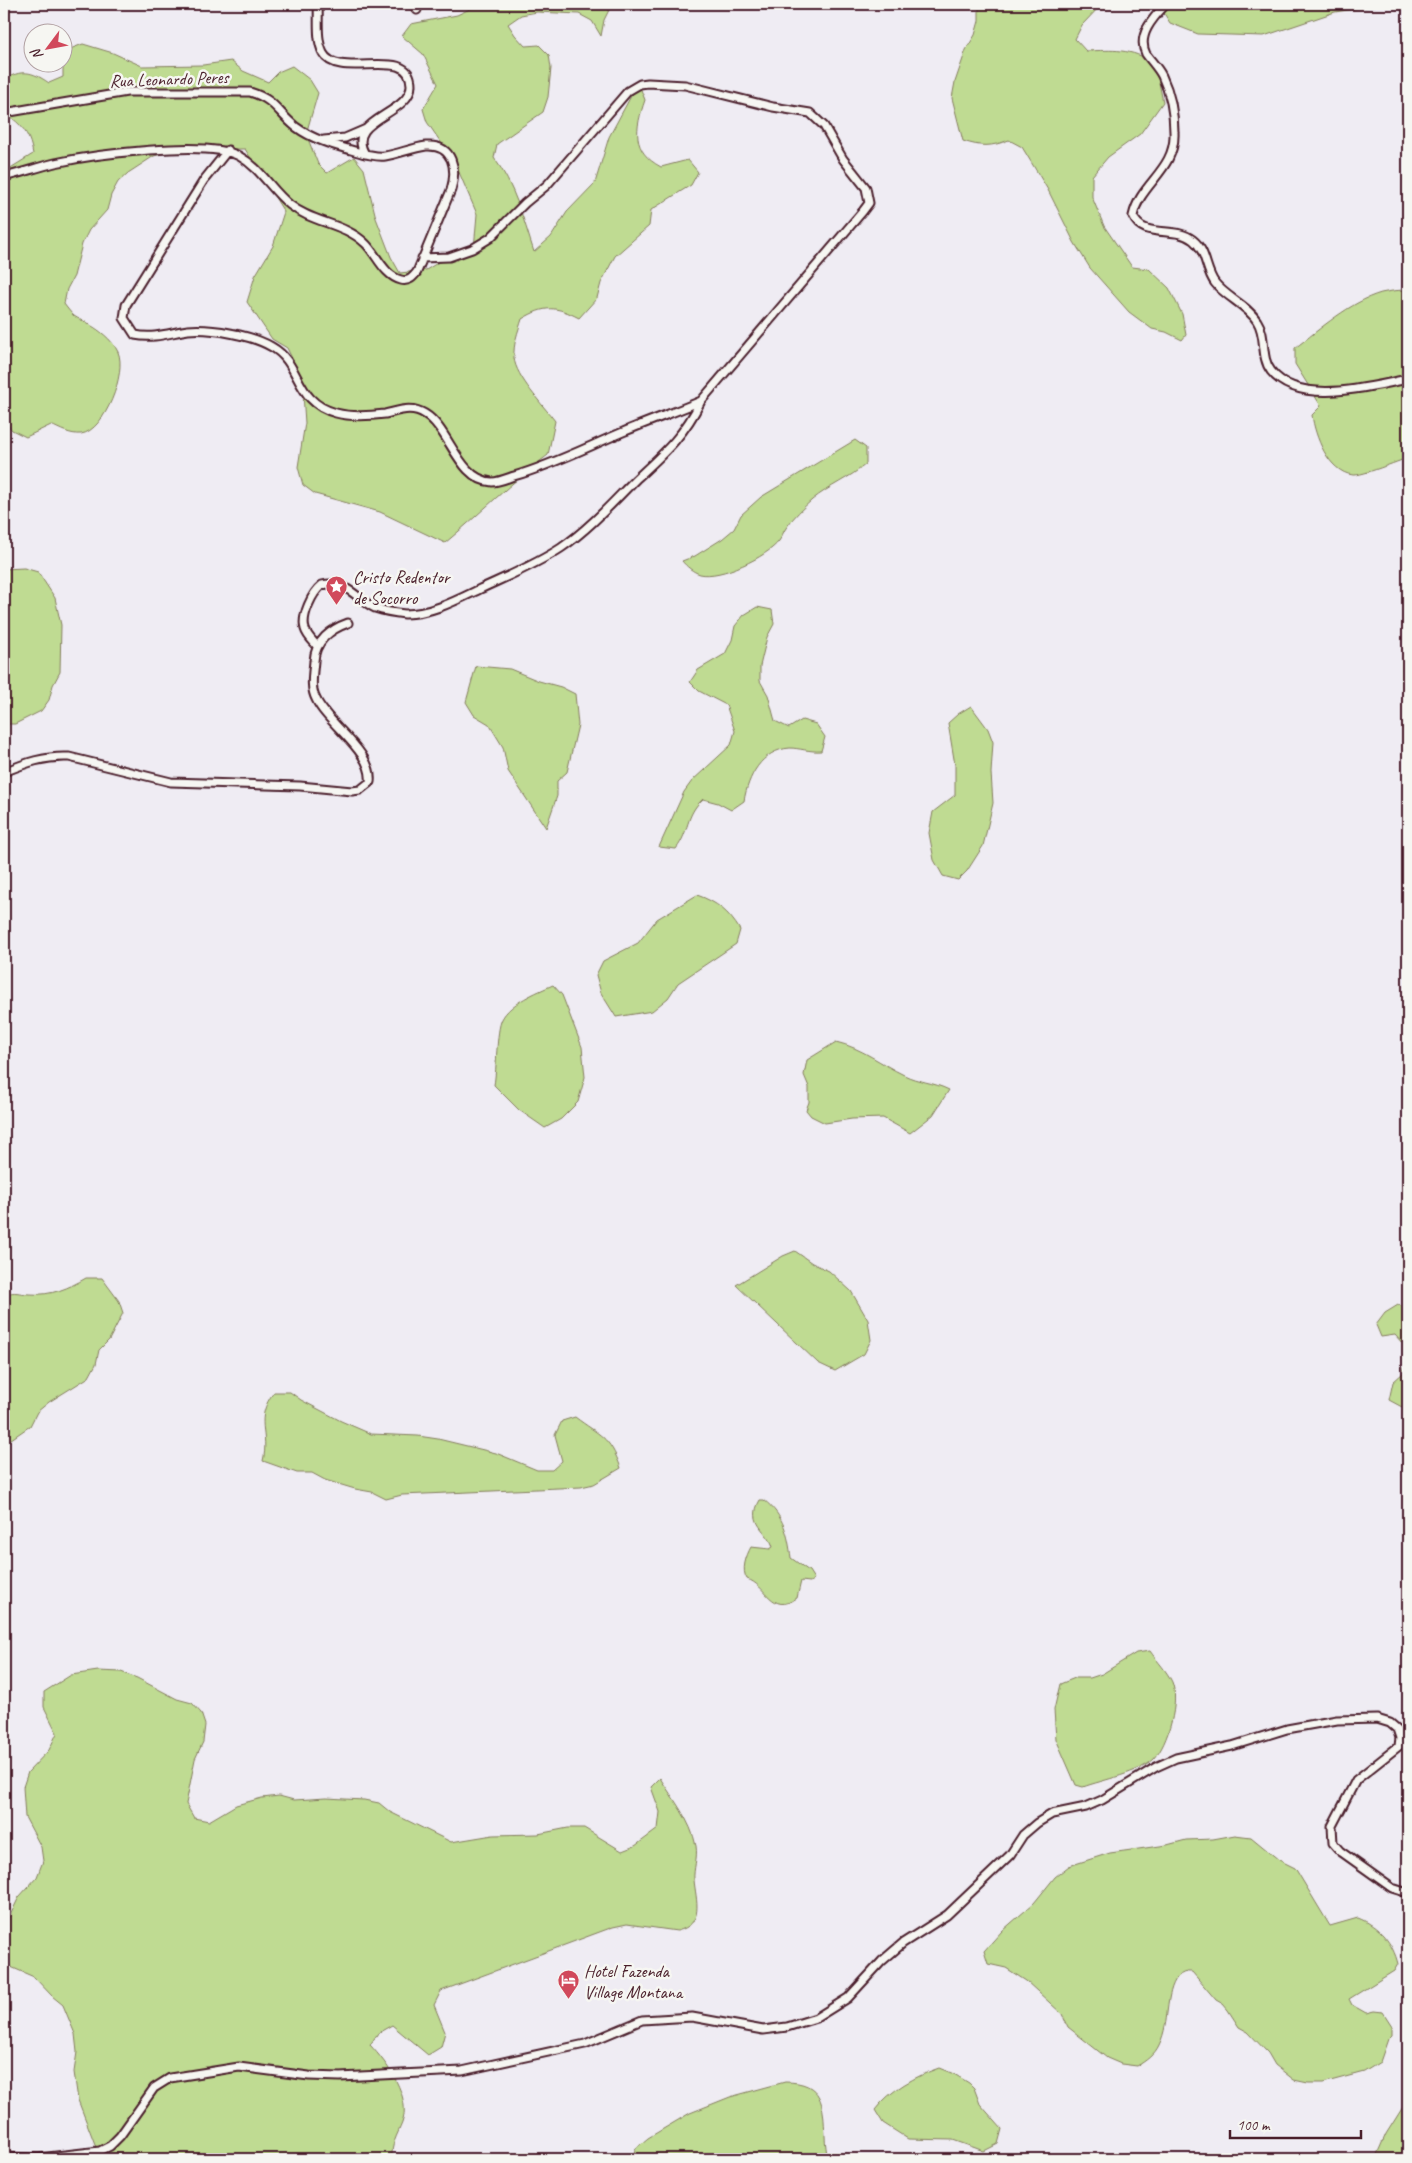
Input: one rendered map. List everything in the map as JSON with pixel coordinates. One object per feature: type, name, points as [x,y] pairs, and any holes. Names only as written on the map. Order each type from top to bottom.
[{"type":"street","points":[[318,4],[319,42],[324,54],[330,60],[335,64],[390,64],[400,67],[409,78],[411,86],[408,96],[403,102],[367,128],[346,138],[320,141]]},
{"type":"street","points":[[1166,4],[1146,29],[1143,41],[1145,51],[1162,75],[1169,96],[1174,135],[1172,155],[1154,182],[1139,198],[1133,216],[1135,222],[1146,229],[1192,238],[1200,248],[1215,283],[1248,310],[1258,321],[1262,332],[1266,363],[1272,372],[1285,382],[1306,391],[1337,392],[1408,378]]},
{"type":"street","points":[[317,646],[307,634],[304,622],[313,595],[322,585],[337,583],[345,586],[376,608],[405,614],[421,612],[449,604],[529,567],[562,547],[597,519],[676,443],[690,423],[700,401],[869,203],[866,188],[842,159],[824,126],[810,113],[773,107],[685,85],[640,84],[628,91],[571,160],[547,185],[525,202],[490,238],[472,249],[449,257],[422,258]]},
{"type":"street","name":"Rua Leonardo Peres","points":[[4,114],[127,92],[250,92],[262,96],[274,104],[296,127],[320,141],[365,154],[383,156],[427,146],[439,148],[451,159],[455,167],[455,176],[452,190],[417,272],[412,278],[406,280],[396,278],[385,268],[365,243],[350,232],[304,214],[290,205],[256,166],[228,150]]},
{"type":"street","points":[[365,154],[361,142],[367,128]]},
{"type":"street","points":[[4,177],[56,163],[139,151],[196,148],[228,150]]},
{"type":"street","points":[[228,150],[204,180],[126,305],[124,318],[136,335],[148,338],[189,330],[220,332],[260,341],[274,348],[287,361],[308,398],[321,408],[337,413],[359,416],[413,409],[424,413],[435,422],[464,465],[479,478],[493,482],[545,466],[700,401]]},
{"type":"street","points":[[4,772],[31,761],[56,756],[69,757],[170,782],[360,790],[370,782],[368,766],[316,699],[313,672],[317,646],[327,634],[348,623]]},
{"type":"street","points":[[4,2157],[39,2158],[100,2151],[110,2146],[120,2136],[154,2088],[170,2078],[239,2067],[309,2076],[340,2077],[462,2071],[585,2044],[631,2024],[651,2020],[692,2017],[763,2030],[787,2027],[816,2018],[848,1998],[882,1961],[903,1943],[947,1915],[1010,1855],[1023,1835],[1037,1823],[1052,1814],[1102,1800],[1156,1767],[1176,1758],[1232,1746],[1288,1729],[1329,1721],[1377,1719],[1390,1723],[1397,1729],[1400,1738],[1399,1746],[1356,1780],[1332,1826],[1331,1835],[1333,1843],[1340,1851],[1392,1888],[1408,1893]]},
{"type":"green space","points":[[472,4],[612,4],[604,20],[601,36],[592,21],[579,14],[537,12],[521,15],[508,24],[525,46],[539,45],[549,55],[551,68],[548,97],[543,112],[497,144],[494,158],[513,191],[534,252],[551,237],[567,212],[595,183],[609,137],[631,96],[640,87],[645,100],[639,120],[638,138],[644,154],[661,167],[688,160],[698,172],[691,185],[651,210],[649,226],[615,256],[601,283],[597,298],[579,318],[557,309],[544,309],[522,319],[515,343],[514,358],[516,366],[525,382],[555,421],[548,455],[521,476],[445,543],[380,512],[315,494],[303,485],[298,467],[305,423],[302,379],[287,348],[272,339],[247,302],[255,276],[273,246],[284,212],[245,149],[232,149],[227,146],[181,149],[154,156],[118,182],[111,195],[107,210],[89,230],[82,244],[74,276],[67,289],[64,304],[74,316],[105,335],[118,352],[120,361],[119,373],[112,399],[98,423],[90,430],[81,434],[69,433],[51,425],[26,437],[12,430],[4,421],[4,172],[33,154],[24,129],[12,118],[4,119],[4,80],[21,73],[32,74],[49,83],[63,77],[63,72],[72,72],[72,48],[83,44],[113,53],[142,66],[203,65],[231,61],[243,71],[268,82],[278,72],[292,66],[310,80],[318,93],[306,134],[318,164],[327,173],[354,157],[364,169],[376,218],[391,257],[400,273],[426,270],[455,252],[474,249],[477,214],[455,163],[427,122],[423,109],[438,84],[423,54],[402,36],[411,24],[457,15],[474,7]]},
{"type":"green space","points":[[979,4],[1102,4],[1082,25],[1075,39],[1086,51],[1114,50],[1130,52],[1155,63],[1163,102],[1140,134],[1108,157],[1092,176],[1092,197],[1104,226],[1132,267],[1149,269],[1169,288],[1182,314],[1186,335],[1182,340],[1166,332],[1152,329],[1129,312],[1090,268],[1074,242],[1048,190],[1022,147],[1009,140],[986,145],[963,141],[952,98],[955,82],[966,50],[975,35],[979,21]]},
{"type":"green space","points":[[1165,4],[1385,4],[1335,12],[1264,36],[1198,34],[1170,23],[1162,10]]},
{"type":"green space","points":[[1408,290],[1408,458],[1372,471],[1353,475],[1336,467],[1324,452],[1316,433],[1312,415],[1321,406],[1295,364],[1295,348],[1347,309],[1369,297],[1381,293]]},
{"type":"green space","points":[[855,440],[866,448],[866,464],[812,500],[792,520],[779,541],[764,554],[731,570],[709,575],[695,572],[682,561],[695,556],[722,539],[734,529],[741,515],[761,497]]},
{"type":"green space","points":[[24,568],[38,572],[55,598],[61,625],[60,672],[53,685],[49,700],[41,711],[15,724],[4,724],[4,569]]},
{"type":"green space","points":[[757,607],[772,610],[774,624],[767,637],[760,666],[760,681],[768,695],[775,721],[789,728],[802,720],[816,724],[825,737],[821,751],[790,748],[771,754],[764,759],[753,774],[744,801],[731,810],[718,803],[703,799],[693,811],[684,836],[676,849],[659,847],[684,792],[692,781],[731,745],[735,731],[726,705],[699,691],[690,682],[698,670],[725,654],[732,640],[735,626],[744,615]]},
{"type":"green space","points":[[476,666],[510,669],[539,681],[561,687],[575,694],[578,725],[567,772],[557,781],[557,796],[546,828],[508,771],[503,747],[489,724],[474,715],[466,702]]},
{"type":"green space","points":[[971,706],[988,729],[993,742],[991,773],[993,803],[983,846],[967,871],[958,880],[943,876],[934,860],[929,833],[933,812],[955,795],[955,765],[948,723]]},
{"type":"green space","points":[[697,895],[722,908],[731,918],[740,930],[736,944],[678,983],[668,998],[652,1011],[616,1017],[601,993],[596,975],[603,961],[638,943],[657,919]]},
{"type":"green space","points":[[553,985],[562,995],[582,1047],[585,1077],[578,1102],[561,1119],[545,1128],[519,1110],[494,1085],[502,1019],[517,1003]]},
{"type":"green space","points":[[836,1042],[863,1052],[909,1077],[949,1090],[933,1115],[910,1133],[883,1118],[852,1119],[825,1123],[811,1116],[806,1110],[809,1102],[809,1087],[804,1075],[807,1060]]},
{"type":"green space","points":[[795,1251],[812,1263],[829,1271],[851,1291],[868,1320],[871,1340],[864,1354],[835,1371],[818,1363],[736,1285],[783,1256]]},
{"type":"green space","points":[[86,1278],[102,1278],[119,1301],[123,1313],[109,1340],[99,1350],[96,1364],[89,1377],[49,1402],[37,1412],[30,1426],[4,1444],[4,1295],[14,1292],[45,1294],[66,1288]]},
{"type":"green space","points":[[1398,1305],[1408,1308],[1408,1401],[1402,1407],[1389,1400],[1393,1382],[1403,1373],[1406,1359],[1404,1345],[1395,1335],[1381,1337],[1376,1325],[1385,1313]]},
{"type":"green space","points":[[274,1392],[290,1392],[301,1400],[341,1421],[371,1434],[418,1436],[438,1439],[496,1453],[537,1470],[552,1470],[562,1461],[555,1435],[562,1421],[575,1417],[608,1442],[621,1468],[594,1484],[581,1487],[402,1495],[386,1499],[372,1492],[325,1480],[312,1473],[297,1473],[263,1461],[265,1451],[264,1411]]},
{"type":"green space","points":[[760,1500],[764,1500],[771,1506],[781,1519],[791,1558],[809,1571],[814,1579],[810,1582],[801,1581],[797,1598],[788,1603],[781,1603],[770,1598],[754,1582],[747,1579],[745,1575],[745,1563],[751,1547],[770,1549],[773,1547],[757,1521],[756,1508]]},
{"type":"green space","points":[[1150,1651],[1170,1678],[1174,1690],[1174,1711],[1164,1743],[1154,1759],[1140,1768],[1083,1787],[1076,1785],[1056,1739],[1054,1710],[1060,1684],[1075,1678],[1090,1678],[1102,1674],[1136,1653]]},
{"type":"green space","points":[[98,1671],[121,1672],[137,1678],[177,1699],[192,1703],[201,1713],[205,1725],[203,1742],[195,1759],[186,1804],[194,1818],[209,1821],[236,1805],[262,1798],[279,1796],[294,1800],[326,1798],[364,1800],[379,1803],[390,1812],[451,1842],[493,1835],[538,1834],[568,1828],[584,1828],[622,1851],[635,1846],[658,1829],[660,1812],[651,1787],[660,1778],[686,1819],[694,1837],[696,1855],[694,1876],[697,1904],[695,1917],[686,1928],[677,1931],[627,1924],[613,1927],[441,1991],[434,2005],[445,2032],[441,2047],[428,2055],[392,2025],[378,2033],[370,2045],[384,2061],[396,2081],[404,2102],[402,2123],[393,2144],[392,2159],[96,2159],[98,2152],[78,2100],[74,2072],[77,2052],[75,2034],[63,2005],[34,1977],[4,1964],[4,1928],[19,1897],[37,1877],[43,1861],[41,1847],[25,1817],[23,1787],[28,1772],[49,1750],[57,1733],[44,1707],[44,1692],[71,1675]]},
{"type":"green space","points":[[1235,1835],[1251,1837],[1279,1860],[1295,1868],[1330,1926],[1358,1918],[1366,1921],[1379,1931],[1393,1949],[1398,1964],[1394,1971],[1349,1999],[1352,2005],[1366,2013],[1374,2011],[1383,2012],[1392,2026],[1392,2035],[1388,2039],[1380,2062],[1364,2072],[1323,2083],[1308,2083],[1294,2080],[1275,2065],[1268,2053],[1248,2032],[1239,2027],[1223,2004],[1216,2000],[1192,1972],[1184,1973],[1174,1983],[1163,2033],[1155,2051],[1147,2060],[1137,2066],[1121,2064],[1107,2058],[1068,2027],[1062,2014],[1026,1981],[1006,1968],[988,1964],[984,1951],[1002,1931],[1034,1903],[1055,1877],[1069,1866],[1110,1853],[1167,1845],[1186,1840],[1213,1839]]},
{"type":"green space","points":[[939,2068],[954,2074],[974,2088],[980,2104],[1002,2129],[998,2144],[984,2151],[953,2140],[908,2139],[883,2123],[875,2110],[888,2096],[904,2084]]},
{"type":"green space","points":[[785,2082],[807,2086],[819,2097],[822,2105],[827,2159],[633,2159],[635,2149],[648,2138],[690,2113],[730,2097]]},
{"type":"green space","points":[[1403,2107],[1408,2109],[1408,2159],[1375,2159],[1386,2134]]},
{"type":"place","name":"Cristo Redentor de Socorro","points":[[337,606]]},
{"type":"place","name":"Hotel Fazenda Village Montana","points":[[568,2000]]}]
